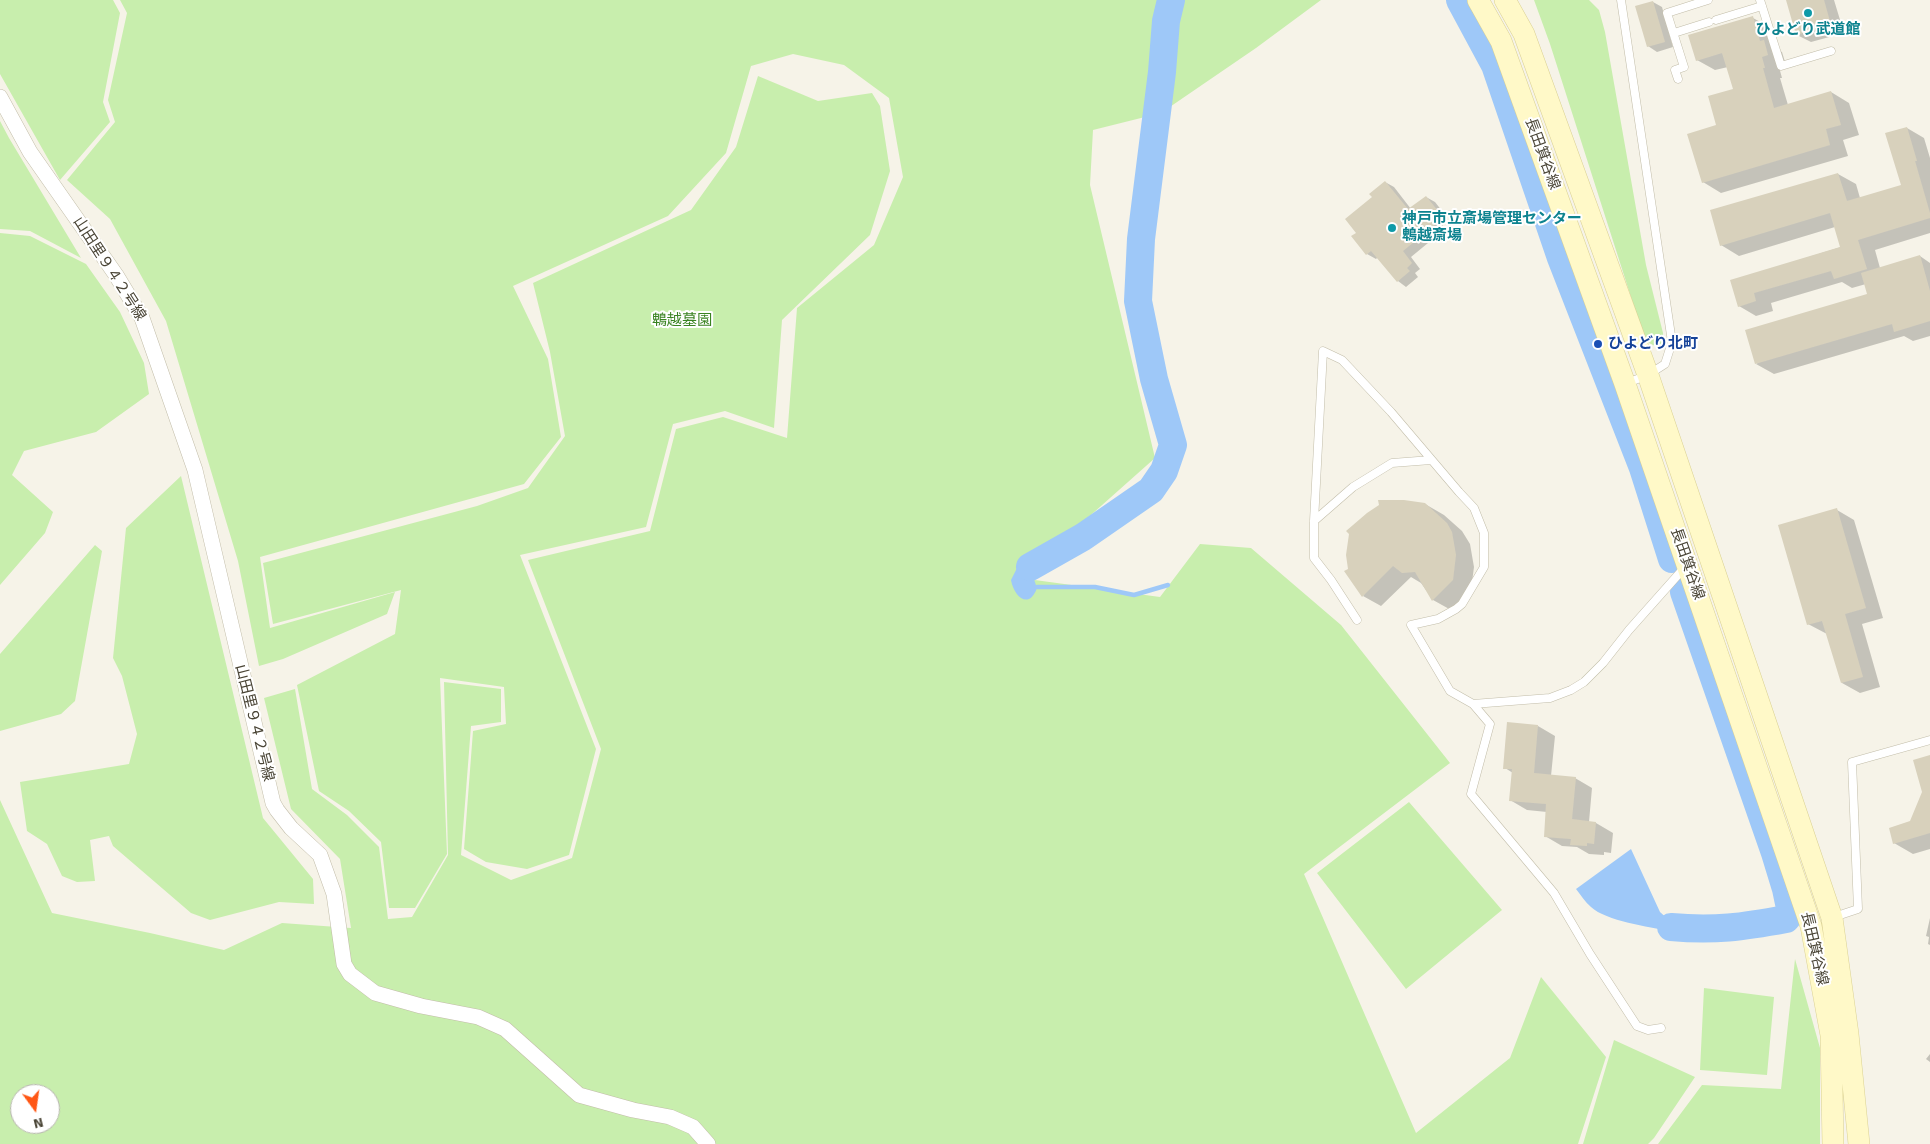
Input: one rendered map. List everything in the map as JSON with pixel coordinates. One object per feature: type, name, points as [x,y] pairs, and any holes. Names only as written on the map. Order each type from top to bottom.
[{"type":"street","name":"長田箕谷線","points":[[1478,0],[1501,41],[1625,384],[1811,926],[1831,1035],[1833,1144]]},
{"type":"street","name":"長田箕谷線","points":[[1505,0],[1524,34],[1648,375],[1832,918],[1848,1034],[1858,1144]]},
{"type":"street","name":"山田里９４２号線","points":[[0,97],[30,152],[116,275],[142,318],[195,470],[273,802],[291,828],[320,855],[334,894],[344,964],[350,974],[375,993],[420,1006],[478,1017],[505,1029],[579,1095],[633,1110],[670,1117],[693,1127],[708,1144]]},
{"type":"lane","points":[[1621,0],[1672,342],[1665,364],[1648,375],[1625,384]]},
{"type":"lane","points":[[1678,78],[1675,70],[1684,67],[1667,13],[1708,0]]},
{"type":"lane","points":[[1674,33],[1761,3],[1780,66],[1830,51]]},
{"type":"lane","points":[[1357,620],[1314,558],[1314,520],[1323,351],[1342,360],[1391,412],[1474,508],[1484,534],[1484,568],[1462,604],[1438,619],[1411,625],[1450,691],[1473,704],[1490,724],[1471,794],[1554,893],[1590,954],[1637,1026],[1648,1030],[1661,1028]]},
{"type":"lane","points":[[1314,520],[1352,487],[1392,462],[1431,460]]},
{"type":"lane","points":[[1473,704],[1550,698],[1571,690],[1584,682],[1603,663],[1629,630],[1687,565]]},
{"type":"lane","points":[[1832,918],[1858,909],[1852,762],[1930,740]]},
{"type":"green space","points":[[0,0],[113,0],[120,13],[103,102],[110,122],[60,180],[0,74]]},
{"type":"green space","points":[[120,0],[1321,0],[1256,48],[1161,113],[1093,130],[1090,185],[1155,458],[1020,578],[1160,597],[1200,544],[1251,548],[1341,625],[1450,763],[1304,874],[1416,1133],[1510,1058],[1541,977],[1606,1057],[1578,1144],[0,1144],[0,800],[52,913],[224,950],[282,923],[351,928],[340,859],[291,809],[264,698],[295,689],[312,789],[347,815],[379,847],[388,919],[412,917],[448,855],[444,682],[501,689],[501,722],[471,726],[461,855],[511,880],[572,858],[601,749],[528,560],[650,531],[676,429],[723,417],[787,438],[797,308],[874,245],[903,177],[889,98],[844,65],[793,54],[751,66],[726,153],[668,216],[513,286],[548,359],[561,437],[524,484],[260,557],[270,628],[395,592],[387,614],[283,659],[259,666],[238,561],[166,321],[110,219],[67,180],[115,122],[108,100],[127,13]]},
{"type":"green space","points":[[1534,0],[1589,0],[1599,10],[1605,32],[1646,265],[1663,333],[1661,345],[1655,346],[1647,342],[1639,322],[1550,44]]},
{"type":"green space","name":"鵯越墓園","points":[[758,76],[818,101],[872,93],[880,106],[890,171],[870,235],[782,320],[774,428],[725,411],[673,424],[646,527],[520,555],[596,749],[569,855],[527,869],[486,862],[464,849],[473,731],[506,724],[504,687],[440,678],[447,854],[415,908],[389,908],[381,842],[349,811],[319,791],[297,685],[395,634],[401,590],[273,624],[263,563],[477,506],[528,488],[565,436],[550,352],[533,283],[691,210],[736,147]]},
{"type":"green space","points":[[0,121],[81,258],[30,231],[0,229]]},
{"type":"green space","points":[[0,233],[30,236],[86,264],[120,312],[144,363],[149,394],[96,432],[24,451],[12,475],[53,512],[45,533],[0,585]]},
{"type":"green space","points":[[181,476],[263,818],[313,879],[314,904],[279,902],[210,920],[191,913],[113,846],[109,836],[90,840],[95,881],[77,882],[62,876],[47,844],[27,831],[20,782],[129,764],[137,734],[122,676],[113,658],[126,528]]},
{"type":"green space","points":[[95,545],[102,551],[75,701],[61,714],[0,731],[0,654]]},
{"type":"green space","points":[[1409,802],[1502,910],[1406,989],[1317,873]]},
{"type":"green space","points":[[1795,959],[1820,1048],[1820,1144],[1658,1144],[1702,1085],[1781,1089]]},
{"type":"green space","points":[[1704,988],[1774,997],[1767,1075],[1700,1070]]},
{"type":"green space","points":[[1614,1040],[1695,1077],[1648,1144],[1583,1144]]},
{"type":"water","points":[[1029,565],[1037,588],[1034,595],[1026,600],[1022,599],[1015,592],[1011,580],[1017,568]]},
{"type":"water","points":[[1631,849],[1660,912],[1671,922],[1670,931],[1628,923],[1598,912],[1585,901],[1576,889]]},
{"type":"building","name":"ひよどり武道館","points":[[1786,0],[1824,0],[1831,25],[1796,35]]},
{"type":"building","points":[[1653,1],[1665,42],[1647,47],[1635,6]]},
{"type":"building","points":[[1753,16],[1760,41],[1764,40],[1768,55],[1762,57],[1765,68],[1763,68],[1774,108],[1831,91],[1841,125],[1826,129],[1830,145],[1702,183],[1687,134],[1716,125],[1708,96],[1733,89],[1722,53],[1696,61],[1688,35]]},
{"type":"building","points":[[1907,127],[1930,218],[1858,240],[1867,269],[1834,279],[1831,271],[1754,293],[1756,301],[1738,307],[1730,280],[1840,247],[1830,213],[1720,246],[1710,210],[1838,173],[1847,201],[1901,185],[1885,133]]},
{"type":"building","name":"神戸市立斎場管理センター 鵯越斎場","points":[[1385,181],[1408,209],[1426,196],[1438,211],[1432,216],[1437,223],[1403,251],[1412,263],[1407,268],[1410,271],[1397,282],[1371,251],[1366,255],[1351,236],[1356,233],[1345,219],[1372,197],[1369,194]]},
{"type":"building","points":[[1920,255],[1930,291],[1930,321],[1894,332],[1892,324],[1755,364],[1745,330],[1867,294],[1861,273]]},
{"type":"building","points":[[1378,500],[1404,500],[1425,503],[1447,523],[1452,532],[1456,555],[1453,580],[1432,601],[1415,572],[1402,573],[1393,566],[1362,597],[1344,571],[1348,569],[1346,555],[1349,534],[1346,531],[1379,505]]},
{"type":"building","points":[[1837,508],[1866,608],[1845,614],[1863,677],[1841,683],[1822,621],[1807,625],[1778,525]]},
{"type":"building","points":[[1507,722],[1538,725],[1534,773],[1576,777],[1572,819],[1596,822],[1594,844],[1587,843],[1587,846],[1570,845],[1571,839],[1544,837],[1546,804],[1509,801],[1512,769],[1503,769]]},
{"type":"building","points":[[1930,755],[1930,833],[1893,844],[1889,828],[1910,821],[1922,792],[1913,760]]},
{"type":"waterway","points":[[1030,567],[1083,537],[1151,490],[1164,471],[1173,445],[1154,379],[1138,301],[1141,239],[1162,72],[1166,21],[1171,0]]},
{"type":"waterway","points":[[1460,0],[1495,65],[1561,258],[1643,468],[1672,559]]},
{"type":"waterway","points":[[1037,587],[1095,587],[1134,595],[1168,585]]},
{"type":"waterway","points":[[1671,927],[1701,929],[1742,926],[1786,919],[1791,913],[1775,853],[1684,592]]},
{"type":"place","name":"ひよどり武道館","points":[[1808,13]]},
{"type":"place","name":"神戸市立斎場管理センター 鵯越斎場","points":[[1392,228]]},
{"type":"place","name":"ひよどり北町","points":[[1598,344]]}]
